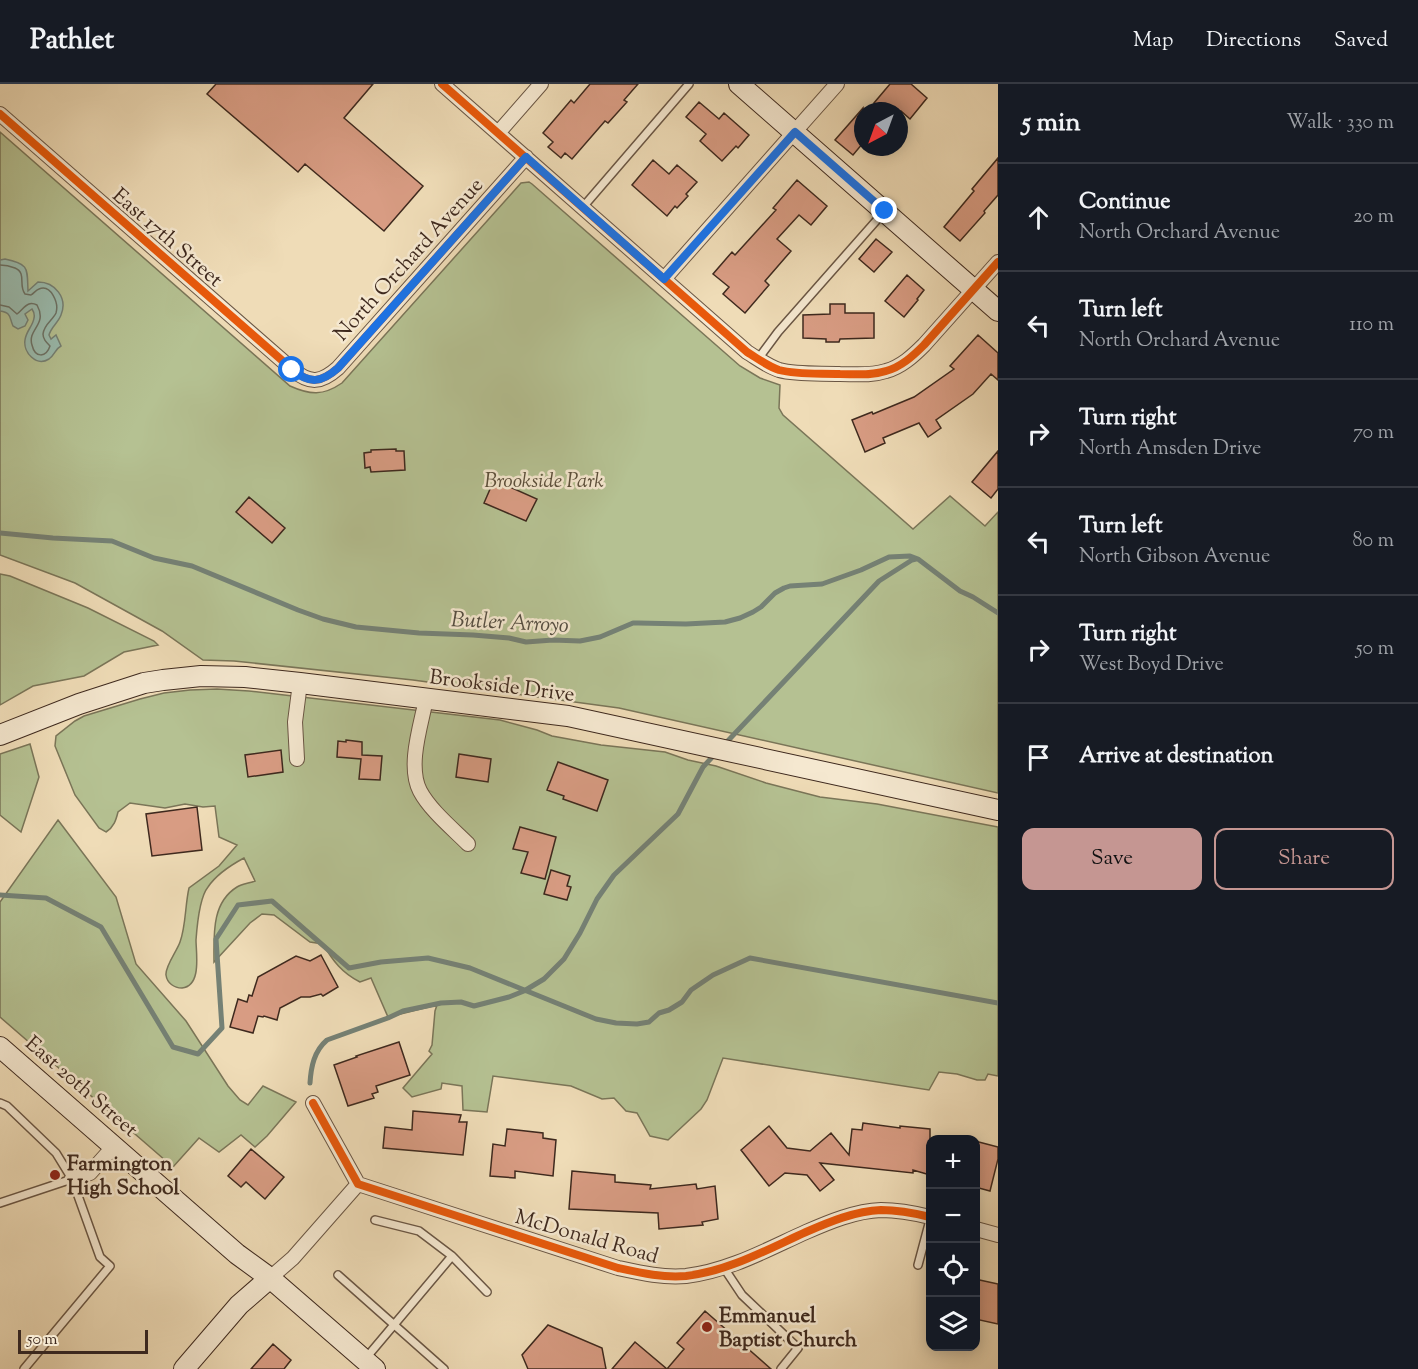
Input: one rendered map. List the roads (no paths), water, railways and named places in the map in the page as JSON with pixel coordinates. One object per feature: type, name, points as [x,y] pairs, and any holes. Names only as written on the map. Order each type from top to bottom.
[{"type":"main road","points":[[739,84],[998,310]]},
{"type":"main road","name":"Brookside Drive","points":[[0,735],[111,692],[163,680],[201,676],[245,677],[568,716],[998,810]]},
{"type":"main road","name":"East 20th Street","points":[[0,1047],[237,1254],[270,1278],[370,1364]]},
{"type":"main road","points":[[184,1369],[239,1305],[270,1278]]},
{"type":"street","points":[[442,84],[747,352],[779,369],[798,373],[868,374],[885,372],[899,366],[924,345],[998,262]]},
{"type":"street","points":[[498,133],[542,84]]},
{"type":"street","points":[[664,279],[837,84]]},
{"type":"street","name":"East 17th Street","points":[[0,114],[292,370],[308,380],[316,380]]},
{"type":"street","name":"North Orchard Avenue","points":[[316,380],[324,378],[338,368],[526,157]]},
{"type":"street","points":[[297,759],[296,722],[300,682]]},
{"type":"street","points":[[426,699],[415,759],[416,778],[421,792],[438,815],[468,844]]},
{"type":"street","points":[[270,1278],[293,1258],[358,1184],[313,1102]]},
{"type":"street","points":[[72,1179],[90,1173],[114,1146]]},
{"type":"street","name":"McDonald Road","points":[[358,1184],[618,1268],[665,1276],[685,1276],[724,1268],[826,1224],[863,1212],[880,1210],[913,1212],[926,1217]]},
{"type":"street","points":[[980,1230],[998,1235]]},
{"type":"lane","points":[[583,207],[689,84]]},
{"type":"lane","points":[[758,359],[778,332],[885,211]]},
{"type":"lane","points":[[2,1106],[56,1153],[72,1179],[100,1257],[110,1266],[24,1369]]},
{"type":"lane","points":[[0,1203],[72,1179]]},
{"type":"lane","points":[[375,1220],[419,1231],[452,1256],[487,1292]]},
{"type":"lane","points":[[918,1265],[926,1234]]},
{"type":"lane","points":[[370,1364],[394,1325],[452,1256]]},
{"type":"lane","points":[[724,1268],[742,1295],[798,1348],[781,1369]]},
{"type":"lane","points":[[338,1275],[444,1369]]},
{"type":"water","points":[[0,260],[19,263],[26,269],[28,291],[38,282],[50,285],[59,292],[63,309],[49,335],[51,339],[56,335],[61,346],[49,359],[35,360],[26,349],[26,337],[34,317],[32,309],[25,314],[28,320],[25,326],[18,329],[13,326],[8,314],[0,311]]},
{"type":"waterway","name":"Butler Arroyo","points":[[0,533],[112,541],[154,558],[192,566],[323,619],[356,627],[509,638],[526,642],[580,641],[600,637],[633,623],[725,622],[753,612],[784,588],[822,584],[889,557],[910,556],[918,559],[960,591],[998,613]]},
{"type":"waterway","points":[[723,746],[879,581],[916,559]]},
{"type":"waterway","points":[[310,1083],[314,1060],[319,1049],[327,1040],[403,1011],[441,1003],[461,1002],[474,1006],[509,997],[544,979],[564,959],[597,899],[614,875],[678,814],[703,767],[717,752]]},
{"type":"waterway","points":[[0,895],[46,898],[101,927],[173,1047],[198,1054],[222,1028],[216,939],[238,905],[272,901],[349,968],[381,962],[428,958],[470,968],[596,1019],[616,1023],[649,1022],[659,1013],[682,1002],[691,990],[713,975],[750,958],[998,1003]]},
{"type":"place","name":"Farmington High School","points":[[55,1175]]},
{"type":"place","name":"Emmanuel Baptist Church","points":[[707,1327]]},
{"type":"park label","name":"Brookside Park","points":[[544,480]]}]
